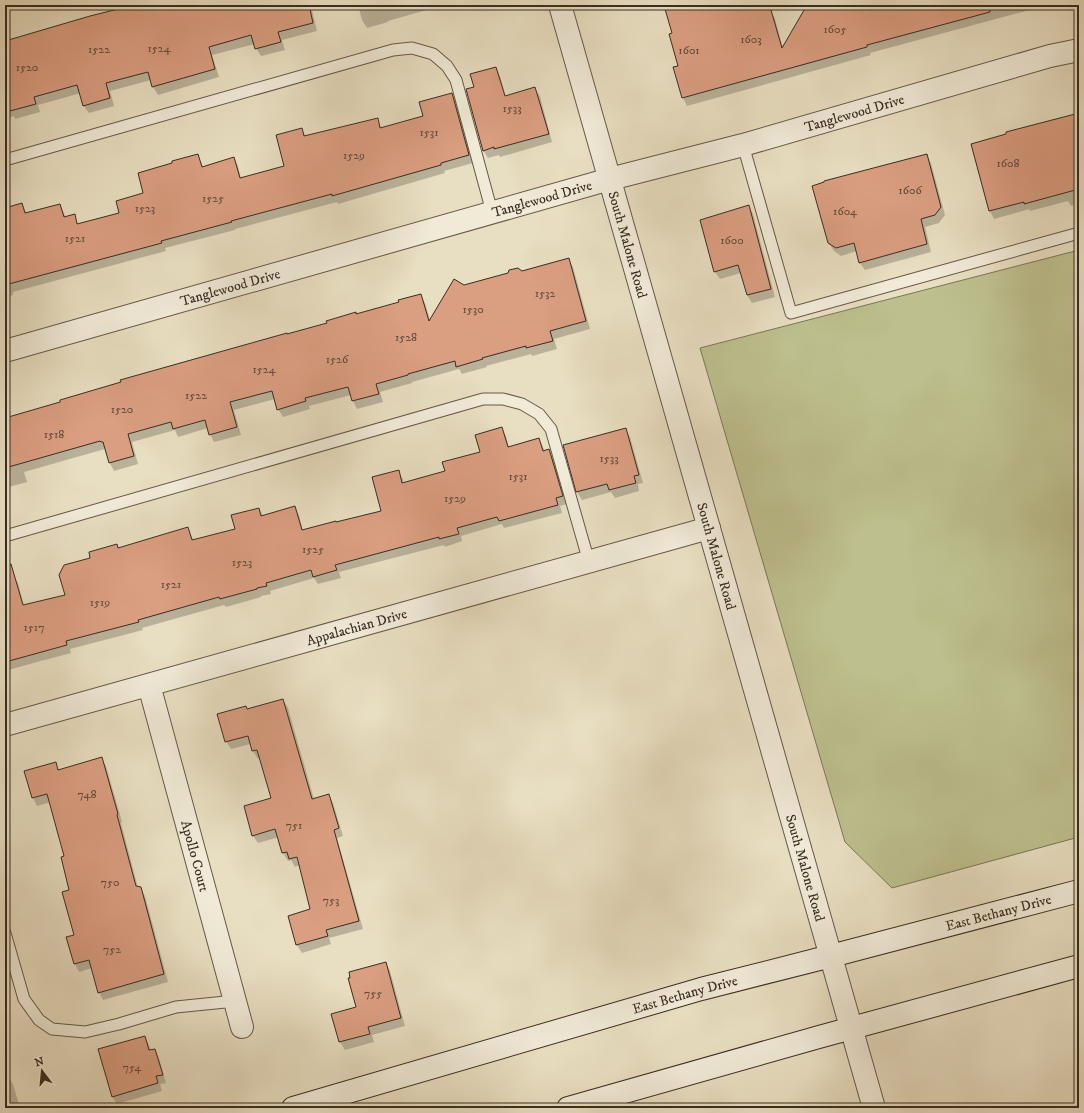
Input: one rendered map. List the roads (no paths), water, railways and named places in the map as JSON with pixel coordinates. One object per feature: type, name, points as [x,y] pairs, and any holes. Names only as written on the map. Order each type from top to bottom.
[{"type":"street","name":"South Malone Road","points":[[560,5],[874,1108]]},
{"type":"street","name":"Tanglewood Drive","points":[[5,351],[492,212],[610,179],[743,145],[1050,56],[1079,50]]},
{"type":"street","name":"Appalachian Drive","points":[[5,725],[709,528]]},
{"type":"street","name":"Apollo Court","points":[[149,685],[242,1027]]},
{"type":"street","name":"East Bethany Drive","points":[[293,1108],[701,989],[1079,891]]},
{"type":"street","points":[[568,1108],[851,1028],[1079,966]]},
{"type":"lane","points":[[5,160],[393,50],[412,48],[433,54],[447,66],[456,80],[492,212]]},
{"type":"lane","points":[[743,145],[791,313],[1079,233]]},
{"type":"lane","points":[[5,536],[483,399],[503,399],[522,404],[539,414],[551,429],[589,562]]},
{"type":"lane","points":[[5,933],[24,999],[39,1020],[52,1029],[85,1032],[176,1008],[235,1002]]}]
